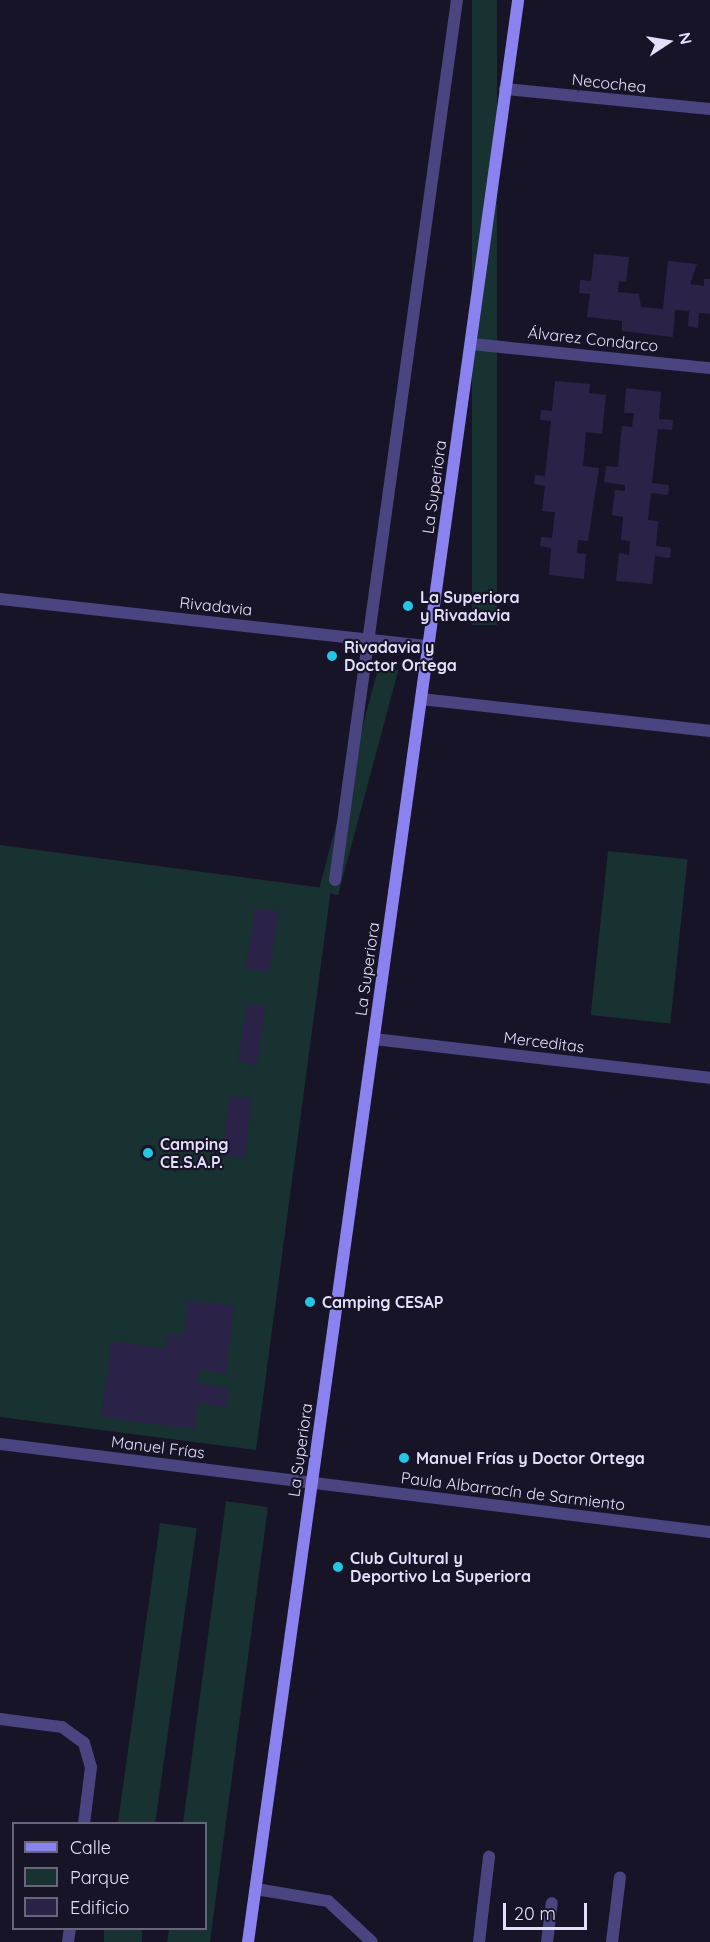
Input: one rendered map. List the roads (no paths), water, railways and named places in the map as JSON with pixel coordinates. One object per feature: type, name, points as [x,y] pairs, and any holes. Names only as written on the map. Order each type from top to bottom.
[{"type":"main road","name":"La Superiora","points":[[248,1942],[472,344],[518,0]]},
{"type":"street","points":[[335,880],[457,0]]},
{"type":"street","name":"Necochea","points":[[505,89],[710,109]]},
{"type":"street","name":"Álvarez Condarco","points":[[472,344],[710,368]]},
{"type":"street","name":"Rivadavia","points":[[0,599],[428,646]]},
{"type":"street","points":[[421,699],[710,731]]},
{"type":"street","name":"Merceditas","points":[[374,1039],[710,1078]]},
{"type":"street","name":"Manuel Frías","points":[[0,1444],[312,1484]]},
{"type":"street","name":"Paula Albarracín de Sarmiento","points":[[312,1484],[710,1532]]},
{"type":"street","points":[[0,1719],[62,1727],[84,1743],[91,1767],[84,1822]]},
{"type":"street","points":[[479,1942],[489,1857]]},
{"type":"street","points":[[612,1942],[620,1877]]},
{"type":"street","points":[[256,1889],[328,1901],[372,1942]]},
{"type":"street","points":[[547,1942],[552,1903]]},
{"type":"place","name":"La Superiora y Rivadavia","points":[[408,606]]},
{"type":"place","name":"Rivadavia y Doctor Ortega","points":[[332,656]]},
{"type":"place","name":"Camping CE.S.A.P.","points":[[148,1153]]},
{"type":"place","name":"Camping CESAP","points":[[310,1302]]},
{"type":"place","name":"Manuel Frías y Doctor Ortega","points":[[404,1458]]},
{"type":"place","name":"Club Cultural y Deportivo La Superiora","points":[[338,1567]]}]
